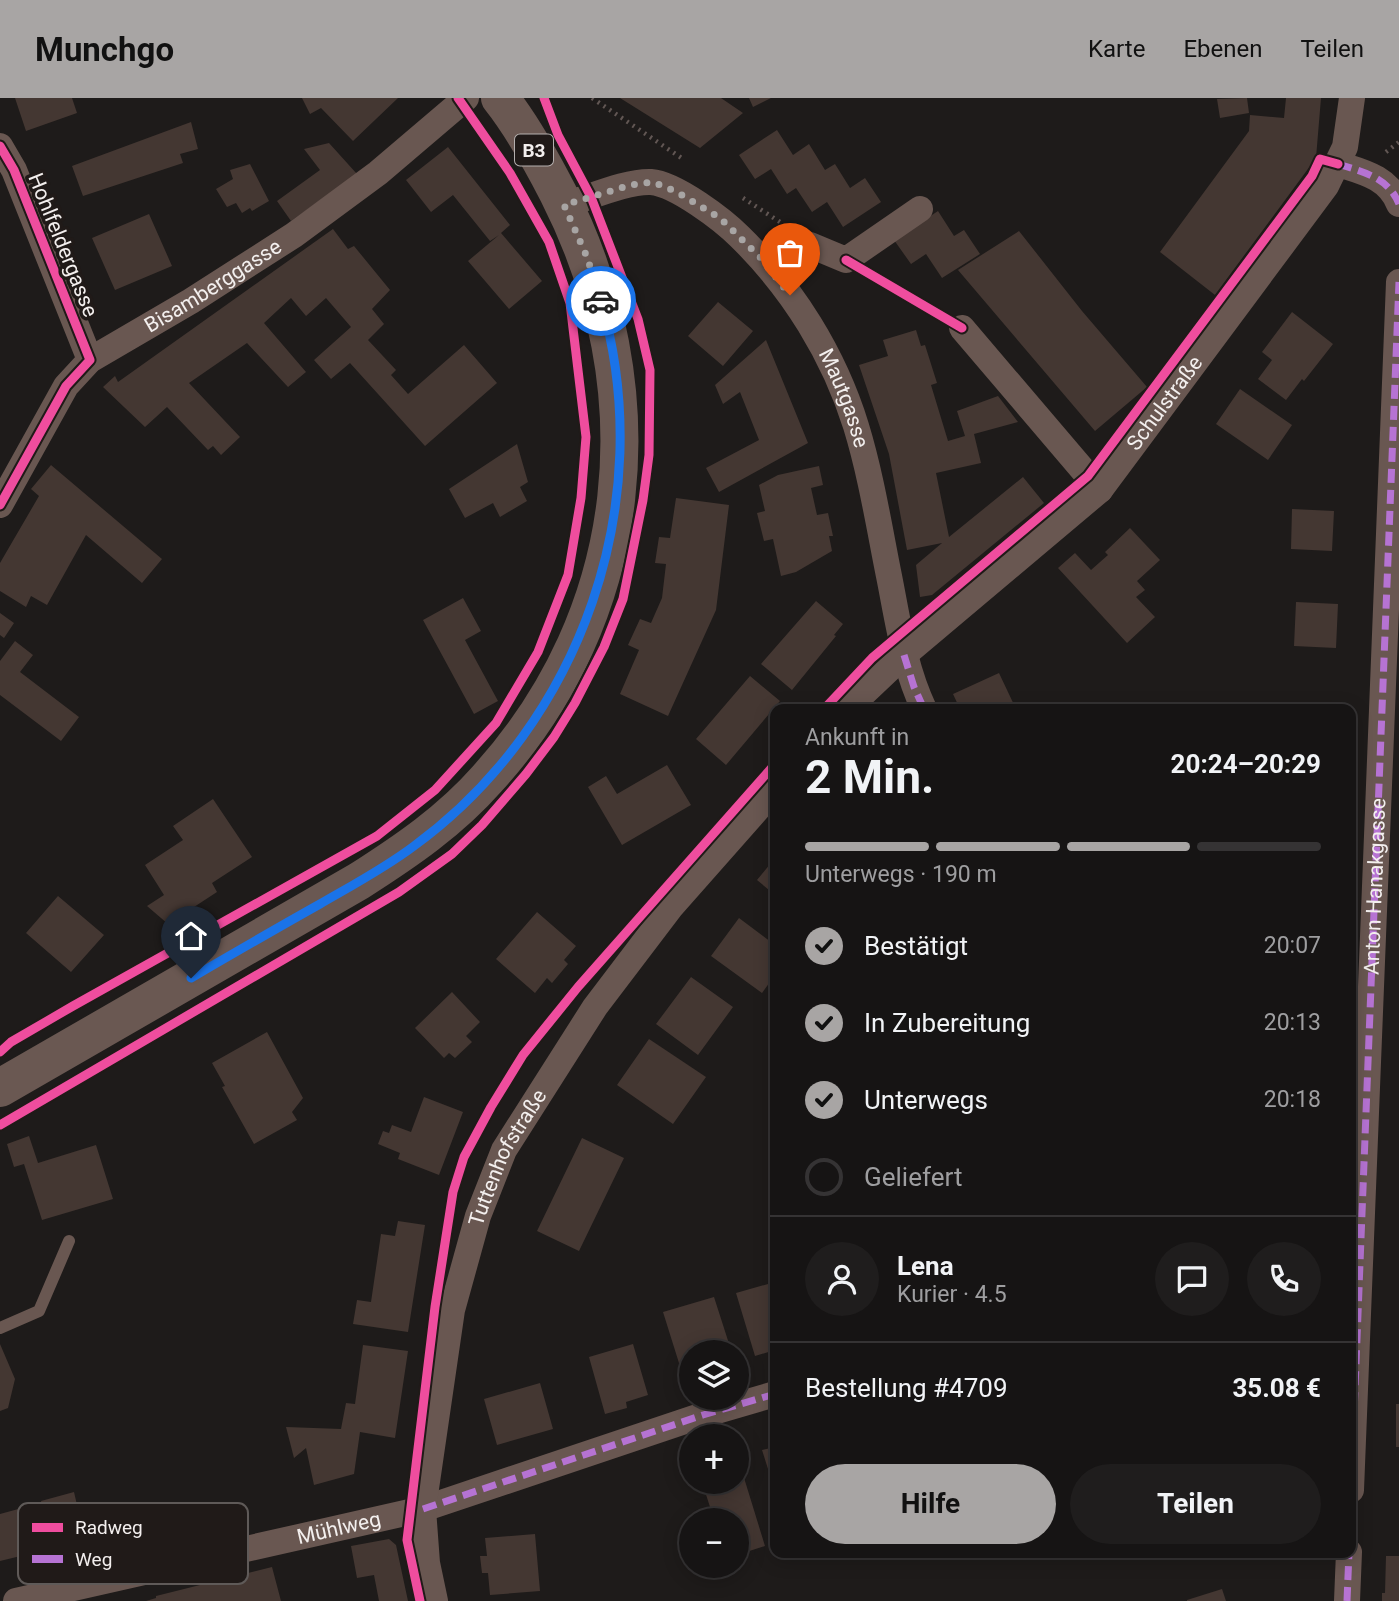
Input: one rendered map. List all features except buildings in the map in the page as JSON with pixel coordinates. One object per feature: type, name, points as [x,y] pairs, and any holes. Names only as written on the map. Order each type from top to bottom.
[{"type":"main road","name":"B3","points":[[0,1088],[359,881],[414,846],[448,818],[506,757],[544,704],[578,639],[603,574],[615,514],[620,452],[616,380],[603,307],[587,257],[564,205],[533,149],[500,98]]},
{"type":"street","name":"Bisamberggasse","points":[[0,505],[66,386],[90,360],[191,301],[293,235],[378,173],[466,98]]},
{"type":"street","name":"Schulstraße","points":[[904,655],[1100,490],[1326,186],[1345,146],[1352,98]]},
{"type":"street","name":"Hohlfeldergasse","points":[[0,145],[13,170],[90,360]]},
{"type":"street","points":[[1338,164],[1377,177],[1390,187],[1399,204]]},
{"type":"street","name":"Mautgasse","points":[[564,205],[631,185],[653,182],[677,192],[720,218],[760,257],[804,314],[826,353],[851,413],[867,466],[904,655],[922,704]]},
{"type":"street","points":[[760,257],[810,245],[846,260],[920,209]]},
{"type":"street","name":"Anton Hanakgasse","points":[[1356,1233],[1399,282]]},
{"type":"street","points":[[962,328],[1100,490]]},
{"type":"street","points":[[852,704],[904,655]]},
{"type":"street","name":"Tuttenhofstraße","points":[[435,1601],[427,1563],[423,1509],[452,1310],[478,1216],[504,1150],[596,1007],[671,907],[770,795]]},
{"type":"street","name":"Mühlweg","points":[[248,1549],[423,1509],[703,1415],[770,1395]]},
{"type":"street","points":[[1347,1601],[1349,1558]]},
{"type":"street","name":"Mühlweg","points":[[16,1601],[91,1584]]},
{"type":"lane","points":[[0,1328],[39,1311],[69,1241]]},
{"type":"marked path","points":[[1338,164],[1374,177],[1388,187],[1399,204]]},
{"type":"marked path","points":[[1356,1364],[1399,282]]},
{"type":"marked path","points":[[904,655],[922,704]]},
{"type":"marked path","points":[[423,1509],[703,1415],[770,1395]]},
{"type":"marked path","points":[[1347,1601],[1349,1558]]},
{"type":"cycle path","points":[[0,1052],[11,1042],[73,1006],[377,836],[435,790],[496,723],[538,652],[568,575],[581,498],[586,437],[570,303],[549,242],[510,173],[458,98]]},
{"type":"cycle path","points":[[0,1125],[399,892],[452,854],[482,825],[526,774],[575,703],[604,647],[623,599],[649,455],[650,370],[638,319],[591,197],[558,135],[544,98]]},
{"type":"cycle path","points":[[0,146],[14,170],[90,360],[66,386],[0,505]]},
{"type":"cycle path","points":[[829,704],[872,658],[1088,476],[1312,176],[1320,159],[1338,164]]},
{"type":"cycle path","points":[[846,260],[962,328]]},
{"type":"cycle path","points":[[420,1601],[407,1540],[435,1307],[453,1192],[464,1157],[523,1055],[578,987],[770,770]]},
{"type":"way so far","points":[[601,301],[587,257],[564,205],[631,185],[653,182],[677,192],[720,218],[760,257],[790,295]]},
{"type":"route","points":[[191,978],[359,881],[414,846],[448,818],[486,780],[506,757],[550,694],[592,607],[603,574],[615,514],[620,452],[619,416],[616,380],[601,301]]}]
